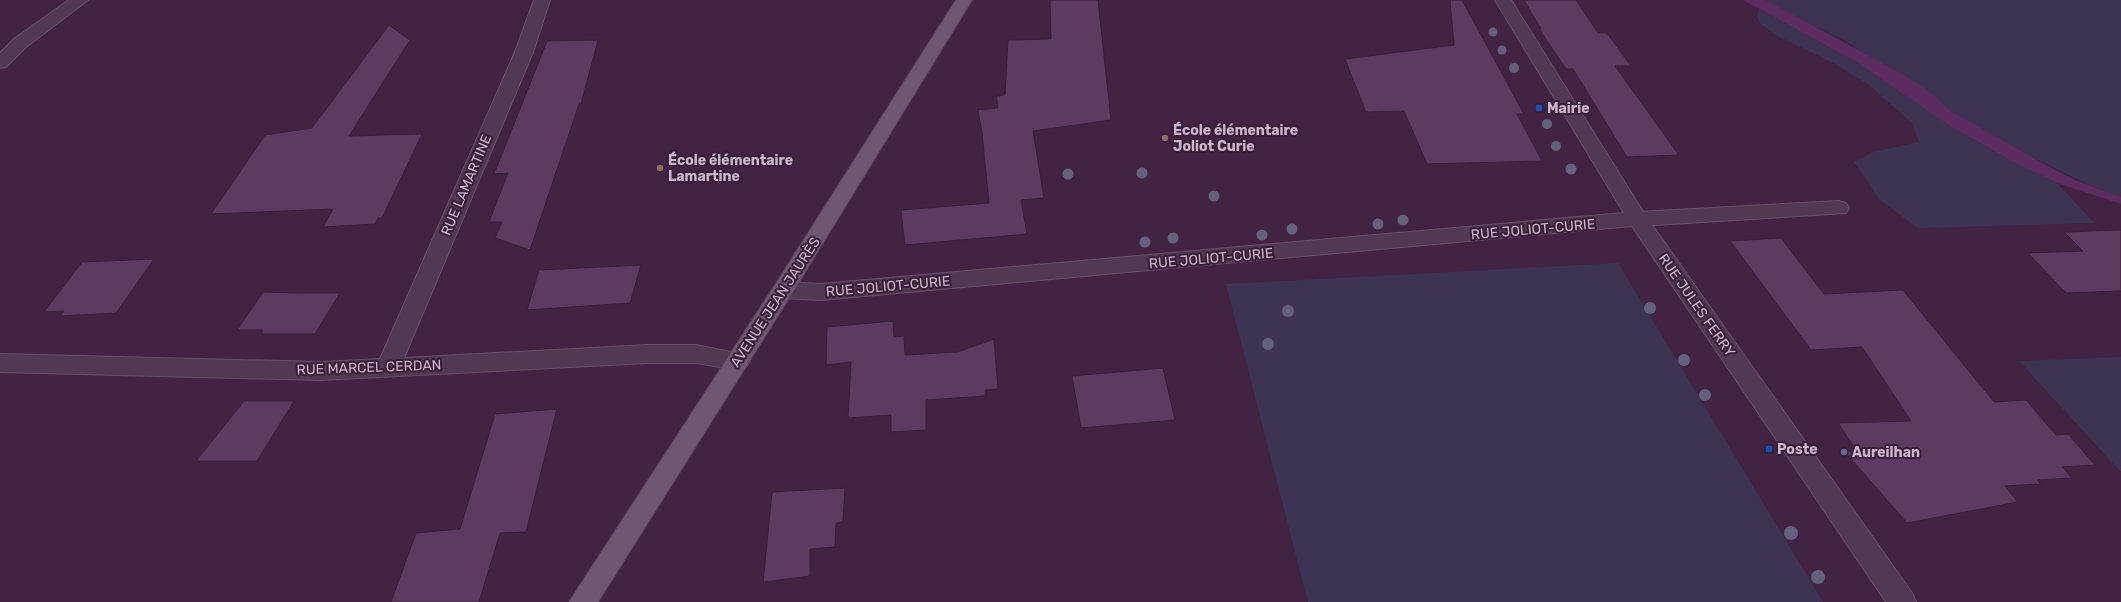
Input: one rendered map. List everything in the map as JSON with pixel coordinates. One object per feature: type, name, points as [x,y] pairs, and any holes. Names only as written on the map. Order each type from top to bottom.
[{"type":"main road","name":"AVENUE JEAN JAURÈS","points":[[583,602],[783,290],[964,0]]},
{"type":"street","points":[[0,63],[20,43],[80,0]]},
{"type":"street","name":"RUE LAMARTINE","points":[[388,368],[524,52],[542,0]]},
{"type":"street","name":"RUE JULES FERRY","points":[[1503,0],[1638,219],[1902,602]]},
{"type":"street","name":"RUE JOLIOT-CURIE","points":[[783,290],[821,292],[1638,219],[1839,208]]},
{"type":"street","name":"RUE MARCEL CERDAN","points":[[0,363],[321,371],[648,354],[696,354],[738,361]]},
{"type":"shaded area","points":[[1743,0],[1766,0],[1924,87],[1951,111],[2055,170],[2075,180],[2121,197],[2121,204],[2057,183],[2013,162],[1950,126],[1858,63]]},
{"type":"shaded area","points":[[1766,0],[2121,0],[2121,197],[2077,179],[2014,147],[1951,111],[1937,100],[1842,39],[1801,20]]},
{"type":"shaded area","points":[[1759,9],[1858,63],[1974,140],[2013,162],[2057,183],[2094,223],[1918,228],[1880,200],[1854,162],[1874,152],[1919,142],[1912,123],[1868,84],[1835,64],[1776,35],[1761,24],[1757,17]]},
{"type":"shaded area","points":[[1618,263],[1823,602],[1308,602],[1226,284]]},
{"type":"shaded area","points":[[2121,357],[2121,472],[2019,361]]},
{"type":"building","points":[[1050,0],[1098,0],[1111,120],[1033,131],[1044,198],[1021,200],[1027,234],[905,245],[901,210],[989,203],[982,133],[978,110],[998,108],[996,96],[1005,95],[1008,40],[1051,39]]},
{"type":"building","points":[[1450,0],[1462,0],[1524,114],[1517,114],[1542,161],[1427,164],[1404,111],[1366,112],[1345,59],[1454,45]]},
{"type":"building","points":[[1524,0],[1576,0],[1598,33],[1607,33],[1631,66],[1615,66],[1679,155],[1627,157],[1573,69],[1566,69],[1539,29],[1541,29]]},
{"type":"building","points":[[389,25],[410,40],[349,136],[422,134],[382,218],[378,218],[375,224],[323,227],[333,209],[211,214],[265,135],[312,128]]},
{"type":"building","points":[[598,40],[581,104],[579,104],[530,250],[495,238],[502,222],[489,222],[508,173],[494,174],[547,41]]},
{"type":"building","points":[[2121,230],[2121,291],[2066,293],[2028,253],[2083,251],[2064,232]]},
{"type":"building","points":[[1781,238],[1824,294],[1903,290],[1994,402],[2026,400],[2056,435],[2068,434],[2095,465],[2062,467],[2072,478],[2037,480],[2041,484],[2005,486],[2018,502],[1907,523],[1845,452],[1856,450],[1838,423],[1911,421],[1862,347],[1811,350],[1730,241]]},
{"type":"building","points":[[154,259],[116,313],[60,316],[64,311],[44,312],[82,262]]},
{"type":"building","points":[[641,265],[630,303],[527,310],[539,270]]},
{"type":"building","points":[[263,292],[340,293],[315,334],[261,334],[263,330],[237,330]]},
{"type":"building","points":[[893,321],[894,337],[904,336],[905,355],[958,352],[994,339],[998,389],[985,390],[985,396],[926,400],[926,430],[891,432],[891,415],[848,418],[851,362],[826,365],[827,327]]},
{"type":"building","points":[[1163,368],[1175,420],[1081,428],[1072,376]]},
{"type":"building","points":[[244,401],[294,401],[257,461],[196,461]]},
{"type":"building","points":[[557,409],[526,532],[500,533],[479,602],[391,602],[416,533],[460,529],[495,414]]},
{"type":"building","points":[[845,488],[843,522],[836,523],[835,547],[810,549],[810,576],[763,582],[772,492]]},
{"type":"place","name":"Mairie","points":[[1539,108]]},
{"type":"place","name":"École élémentaire Joliot Curie","points":[[1165,138]]},
{"type":"place","name":"École élémentaire Lamartine","points":[[660,168]]},
{"type":"place","name":"Poste","points":[[1769,449]]},
{"type":"place","name":"Aureilhan","points":[[1844,452]]}]
